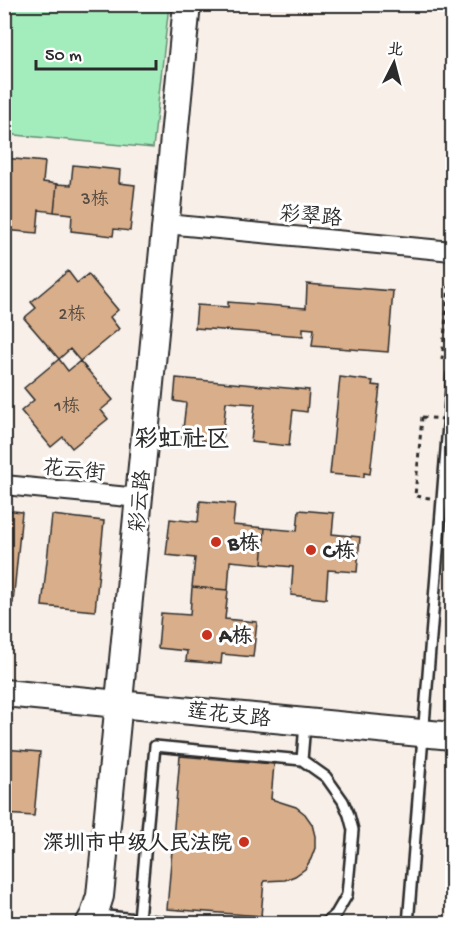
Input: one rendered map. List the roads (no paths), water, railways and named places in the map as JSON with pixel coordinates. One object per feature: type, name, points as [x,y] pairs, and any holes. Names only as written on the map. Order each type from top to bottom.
[{"type":"street","name":"彩云路","points":[[92,919],[100,896],[187,4]]},
{"type":"street","name":"彩翠路","points":[[166,224],[453,251]]},
{"type":"street","name":"花云街","points":[[4,485],[139,498]]},
{"type":"street","name":"莲花支路","points":[[4,693],[453,736]]},
{"type":"lane","points":[[408,924],[453,375]]},
{"type":"lane","points":[[302,760],[305,722]]},
{"type":"lane","points":[[139,919],[155,746],[302,760],[326,777],[336,789],[349,815],[353,830],[347,895],[336,914],[325,924]]},
{"type":"lane","points":[[92,919],[139,919],[186,924]]},
{"type":"place","name":"B栋","points":[[216,542]]},
{"type":"place","name":"C栋","points":[[311,550]]},
{"type":"place","name":"A栋","points":[[207,635]]},
{"type":"place","name":"深圳市中级人民法院","points":[[244,842]]},
{"type":"district","name":"彩虹社区","points":[[182,438]]}]
